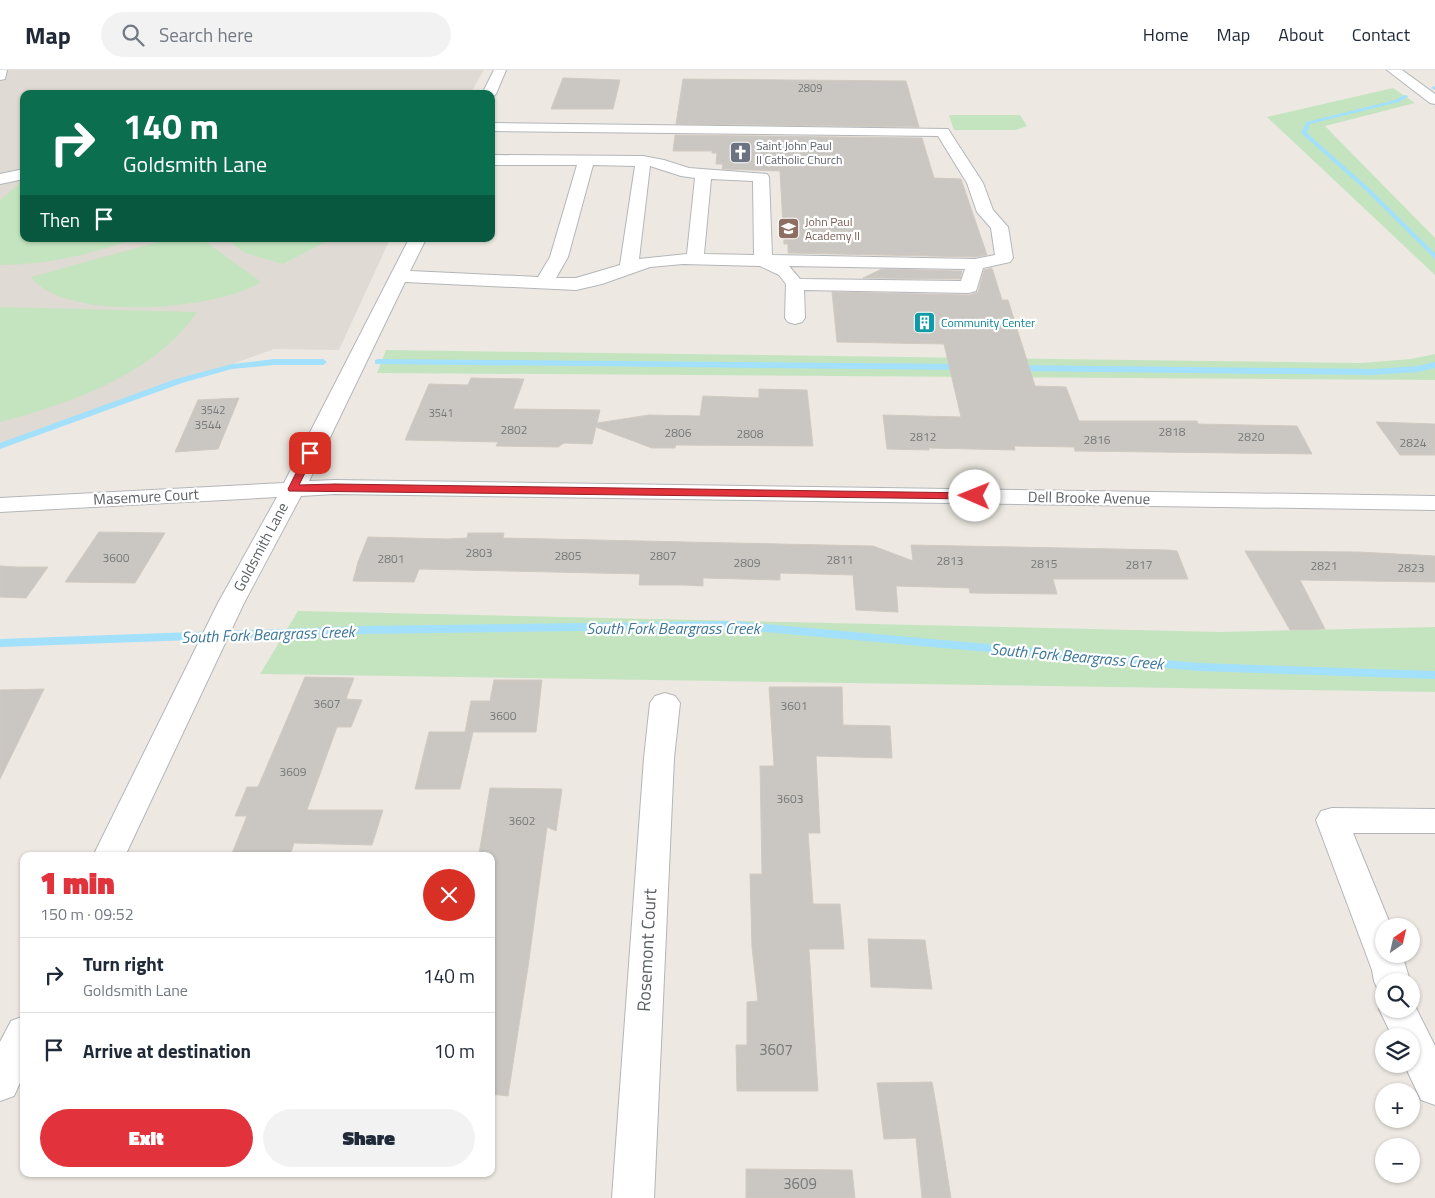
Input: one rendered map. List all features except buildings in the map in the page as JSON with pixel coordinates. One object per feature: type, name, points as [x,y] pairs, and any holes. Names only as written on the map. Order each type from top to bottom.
[{"type":"street","points":[[0,76],[2,70]]},
{"type":"street","points":[[491,90],[500,70]]},
{"type":"street","points":[[1393,70],[1435,100]]},
{"type":"street","points":[[398,276],[576,284],[648,262],[695,259],[975,264],[1004,258],[999,227],[985,212],[975,182],[943,132],[495,127]]},
{"type":"street","points":[[495,160],[643,161],[659,163],[687,173],[761,177],[763,260]]},
{"type":"street","points":[[544,282],[559,257],[586,161]]},
{"type":"street","points":[[629,268],[643,161]]},
{"type":"street","points":[[0,168],[20,166]]},
{"type":"street","points":[[0,179],[20,175]]},
{"type":"street","points":[[695,259],[703,175]]},
{"type":"street","name":"Goldsmith Lane","points":[[111,852],[231,603],[293,489],[415,242]]},
{"type":"street","points":[[763,260],[785,271],[794,284],[795,318]]},
{"type":"street","points":[[794,284],[969,287],[975,264]]},
{"type":"street","name":"Dell Brooke Avenue","points":[[293,489],[385,488],[1435,503]]},
{"type":"street","name":"Masemure Court","points":[[0,505],[293,489]]},
{"type":"street","name":"Rosemont Court","points":[[633,1198],[658,758],[665,702]]},
{"type":"street","points":[[1391,973],[1332,820],[1435,821]]},
{"type":"street","points":[[0,1083],[20,1041]]},
{"type":"street","points":[[1420,1056],[1435,1087]]},
{"type":"shaded area","points":[[0,70],[484,70],[472,90],[20,90],[20,242],[389,242],[339,350],[274,349],[0,448]]},
{"type":"green space","points":[[1393,88],[1415,103],[1325,126],[1435,238],[1435,275],[1267,117]]},
{"type":"green space","points":[[949,115],[1020,115],[1027,126],[1016,130],[954,130]]},
{"type":"green space","points":[[20,183],[20,242],[124,242],[68,258],[0,265],[0,200]]},
{"type":"green space","points":[[158,242],[206,242],[261,282],[240,292],[212,300],[178,305],[143,307],[107,306],[75,301],[49,292],[31,277]]},
{"type":"green space","points":[[230,242],[325,242],[283,264],[245,253]]},
{"type":"green space","points":[[0,307],[197,312],[179,334],[158,353],[109,384],[54,406],[0,422]]},
{"type":"green space","points":[[386,350],[1361,363],[1411,359],[1435,354],[1435,380],[377,373]]},
{"type":"green space","points":[[298,611],[1222,632],[1435,627],[1435,692],[260,674]]},
{"type":"waterway","points":[[1406,96],[1397,101],[1308,123],[1304,133],[1367,189],[1435,257]]},
{"type":"waterway","points":[[0,446],[179,381],[232,367],[274,362],[323,362]]},
{"type":"waterway","points":[[378,362],[964,367]]},
{"type":"waterway","points":[[1015,368],[1372,372],[1418,369],[1435,365]]},
{"type":"waterway","name":"South Fork Beargrass Creek","points":[[0,643],[363,630],[732,625],[1199,667],[1435,675]]},
{"type":"place","name":"Saint John Paul II Catholic Church","points":[[740,153]]},
{"type":"place","name":"John Paul Academy II","points":[[789,229]]},
{"type":"place","name":"Community Center","points":[[925,323]]},
{"type":"route","points":[[310,453],[293,489],[335,487],[975,496]]}]
